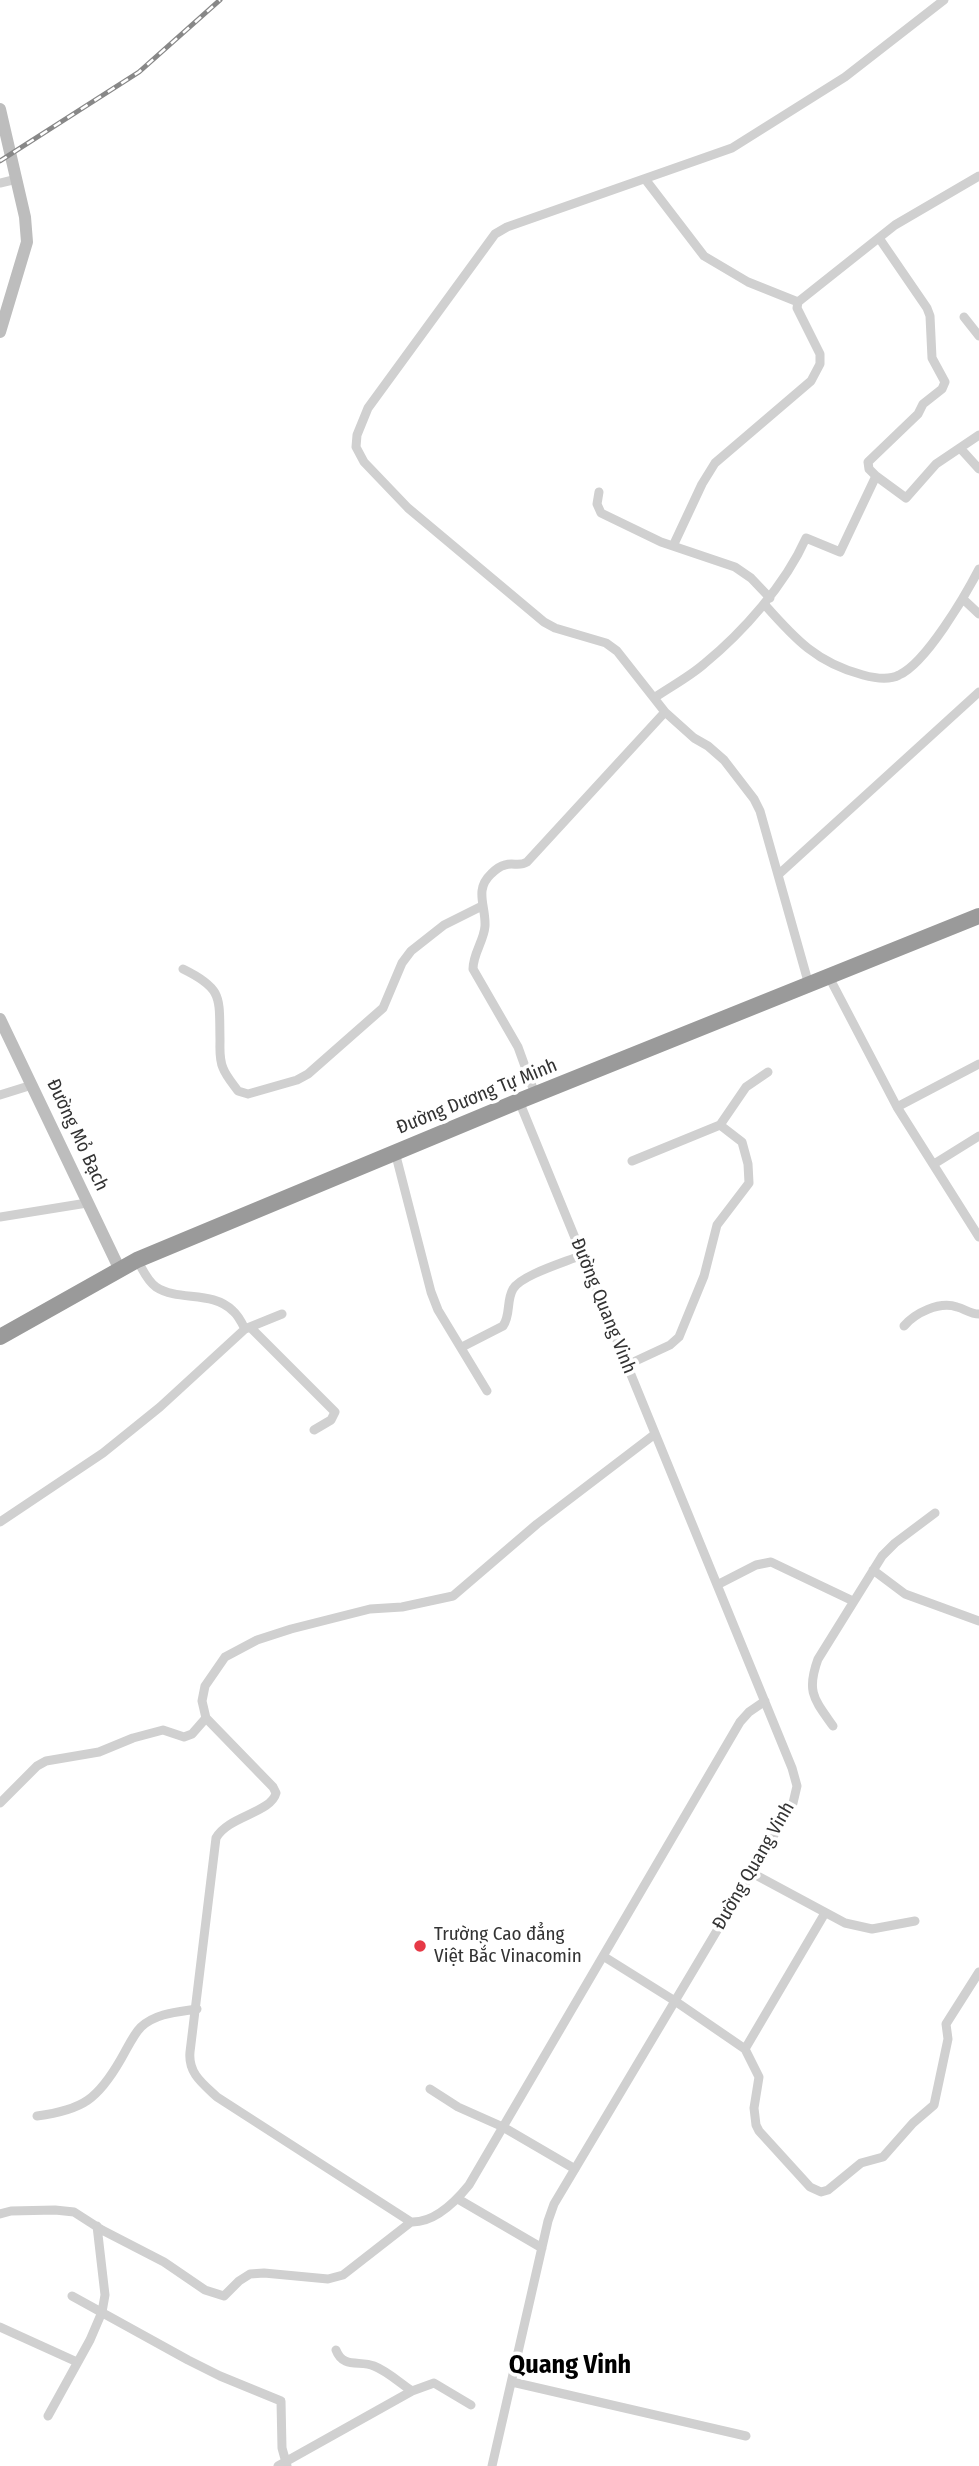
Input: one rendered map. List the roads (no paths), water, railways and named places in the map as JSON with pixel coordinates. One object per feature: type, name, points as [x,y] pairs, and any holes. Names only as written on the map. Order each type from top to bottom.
[{"type":"highway","name":"Đường Dương Tự Minh","points":[[0,1337],[137,1260],[535,1094],[979,916]]},
{"type":"street","points":[[808,985],[760,811],[754,799],[724,761],[665,712],[617,651],[606,643],[555,628],[544,622],[408,508],[363,462],[356,447],[357,435],[368,408],[495,234],[507,227],[732,148],[845,77],[944,0]]},
{"type":"street","points":[[0,109],[3,138],[17,179],[25,217],[27,242],[0,332]]},
{"type":"street","points":[[673,546],[715,463],[811,381],[820,364],[820,354],[797,308],[798,302],[909,216],[979,176]]},
{"type":"street","points":[[0,183],[17,179]]},
{"type":"street","points":[[645,179],[704,256],[748,282],[798,302]]},
{"type":"street","points":[[879,238],[927,308],[930,316],[932,358],[945,382],[942,388],[923,404],[918,414],[868,462],[869,469],[906,498],[936,464],[979,435]]},
{"type":"street","points":[[964,317],[979,336]]},
{"type":"street","points":[[960,448],[979,469]]},
{"type":"street","points":[[654,698],[703,665],[767,601],[806,538],[840,552],[876,476]]},
{"type":"street","points":[[599,492],[597,503],[601,513],[673,546],[735,567],[751,578],[791,635],[807,650],[846,670],[872,678],[889,679],[901,675],[913,664],[963,599],[979,569]]},
{"type":"street","points":[[963,599],[979,614]]},
{"type":"street","points":[[778,875],[979,692]]},
{"type":"street","points":[[535,1094],[518,1048],[473,969],[475,951],[485,923],[480,894],[482,886],[492,873],[505,865],[522,865],[527,862],[665,712]]},
{"type":"street","points":[[183,969],[204,980],[216,994],[220,1008],[220,1055],[223,1067],[238,1091],[248,1094],[297,1080],[317,1068],[383,1008],[402,963],[411,951],[444,925],[482,906]]},
{"type":"street","points":[[829,977],[897,1107],[979,1237]]},
{"type":"street","name":"Đường Mỏ Bạch","points":[[0,1018],[119,1268]]},
{"type":"street","points":[[897,1107],[979,1064]]},
{"type":"street","points":[[632,1161],[720,1125],[746,1087],[768,1072]]},
{"type":"street","points":[[0,1095],[32,1085]]},
{"type":"street","name":"Đường Quang Vinh","points":[[492,2466],[541,2248],[554,2204],[793,1803],[797,1786],[765,1701],[519,1101]]},
{"type":"street","points":[[627,1365],[670,1345],[679,1337],[705,1276],[717,1225],[749,1183],[748,1164],[742,1142],[720,1125]]},
{"type":"street","points":[[934,1164],[979,1136]]},
{"type":"street","points":[[395,1152],[431,1292],[438,1310],[487,1391]]},
{"type":"street","points":[[0,1217],[87,1203]]},
{"type":"street","points":[[462,1347],[503,1326],[507,1320],[510,1297],[519,1282],[582,1255]]},
{"type":"street","points":[[137,1260],[155,1286],[175,1294],[210,1299],[233,1311],[335,1412],[331,1420],[314,1430]]},
{"type":"street","points":[[904,1326],[920,1312],[950,1305],[974,1315],[979,1314]]},
{"type":"street","points":[[0,1522],[103,1453],[160,1407],[248,1328],[282,1314]]},
{"type":"street","points":[[411,2222],[217,2097],[191,2068],[216,1838],[227,1825],[271,1803],[276,1793],[206,1718],[202,1701],[205,1686],[225,1657],[257,1640],[370,1609],[402,1607],[453,1597],[537,1524],[656,1434]]},
{"type":"street","points":[[833,1726],[811,1690],[818,1659],[882,1556],[934,1513]]},
{"type":"street","points":[[717,1584],[756,1565],[771,1562],[853,1601]]},
{"type":"street","points":[[873,1570],[905,1594],[979,1621]]},
{"type":"street","points":[[0,2214],[44,2210],[74,2212],[164,2262],[205,2290],[224,2296],[250,2274],[328,2280],[343,2275],[411,2222],[428,2220],[458,2199],[740,1722],[765,1701]]},
{"type":"street","points":[[0,1803],[37,1766],[46,1761],[99,1752],[132,1738],[163,1730],[184,1737],[192,1734],[206,1718]]},
{"type":"street","points":[[752,1873],[845,1923],[872,1928],[915,1921]]},
{"type":"street","points":[[745,2049],[825,1913]]},
{"type":"street","points":[[603,1956],[745,2049],[759,2077],[754,2117],[759,2131],[810,2187],[821,2192],[828,2190],[861,2163],[883,2157],[913,2123],[934,2105],[948,2039],[946,2024],[979,1972]]},
{"type":"street","points":[[37,2116],[65,2112],[99,2092],[139,2029],[149,2021],[170,2012],[197,2009]]},
{"type":"street","points":[[430,2090],[458,2107],[503,2127],[575,2169]]},
{"type":"street","points":[[458,2199],[541,2248]]},
{"type":"street","points":[[48,2416],[68,2383],[102,2312],[105,2295],[97,2225]]},
{"type":"street","points":[[72,2295],[220,2376],[281,2401],[284,2464],[412,2391],[434,2383],[471,2405]]},
{"type":"street","points":[[0,2327],[77,2361]]},
{"type":"street","points":[[336,2350],[345,2362],[373,2365],[412,2391]]},
{"type":"street","points":[[512,2382],[746,2436]]},
{"type":"railway","points":[[0,161],[139,72],[220,0]]},
{"type":"place","name":"Trường Cao đẳng Việt Bắc Vinacomin","points":[[420,1946]]},
{"type":"district","name":"Quang Vinh","points":[[570,2366]]}]
